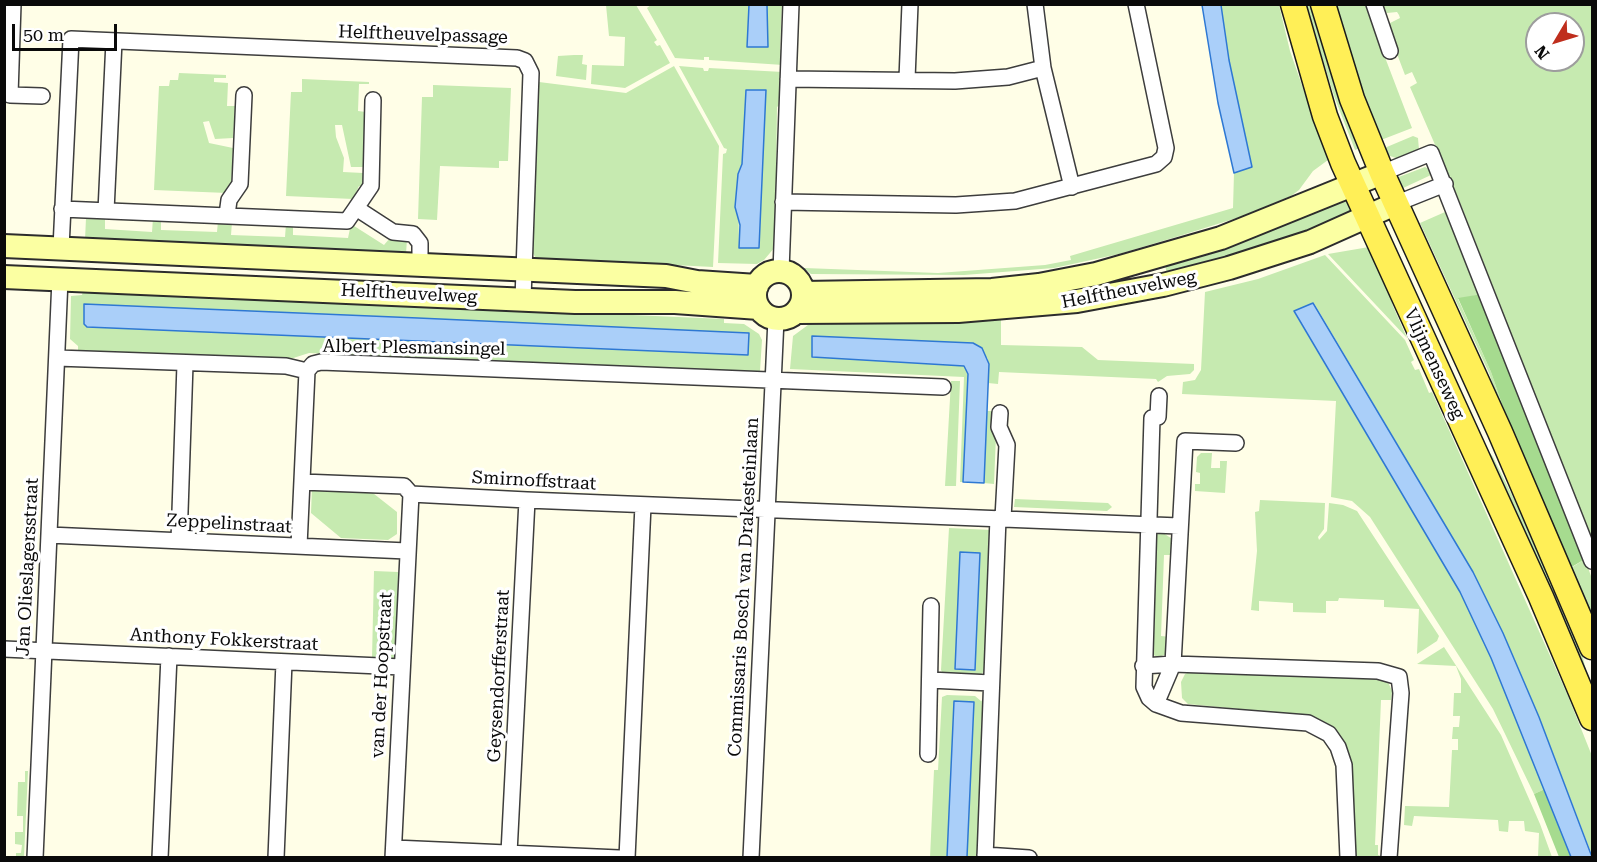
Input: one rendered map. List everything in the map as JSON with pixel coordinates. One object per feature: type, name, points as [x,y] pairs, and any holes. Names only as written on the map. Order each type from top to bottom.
[{"type":"main road","name":"Vlijmenseweg","points":[[1293,4],[1325,116],[1353,186],[1541,597],[1593,718]]},
{"type":"main road","name":"Vlijmenseweg","points":[[1323,4],[1352,99],[1395,204],[1500,432],[1593,647]]},
{"type":"main road","name":"Helftheuvelweg","points":[[4,246],[666,276],[778,304],[992,290],[1039,285],[1096,274],[1221,238],[1382,173]]},
{"type":"main road","name":"Helftheuvelweg","points":[[4,277],[575,302],[778,304],[958,311],[1077,301],[1163,285],[1229,268],[1310,242],[1395,204]]},
{"type":"main road","points":[[60,279],[61,248]]},
{"type":"main road","points":[[781,272],[796,278],[778,304],[767,275],[781,272]]},
{"type":"street","points":[[781,272],[791,4]]},
{"type":"street","points":[[907,80],[910,4]]},
{"type":"street","points":[[1035,4],[1043,68],[1072,187]]},
{"type":"street","points":[[783,202],[956,205],[1015,201],[1156,164],[1164,157],[1166,148],[1136,4]]},
{"type":"street","points":[[1374,4],[1390,51]]},
{"type":"street","points":[[10,10],[7,84],[10,95],[42,96]]},
{"type":"street","name":"Helftheuvelpassage","points":[[61,248],[71,39],[517,58],[525,61],[531,73],[523,299]]},
{"type":"street","points":[[106,210],[114,41]]},
{"type":"street","points":[[788,79],[955,81],[1008,77],[1043,68]]},
{"type":"street","points":[[227,215],[229,200],[240,184],[244,94]]},
{"type":"street","points":[[62,208],[347,221],[371,186],[374,100]]},
{"type":"street","name":"Helftheuvelweg","points":[[1382,173],[1431,153],[1445,184],[1395,204]]},
{"type":"street","points":[[1445,184],[1593,561]]},
{"type":"street","points":[[356,208],[393,232],[414,234],[420,243],[420,265]]},
{"type":"street","name":"Jan Olieslagersstraat","points":[[35,858],[60,279]]},
{"type":"street","name":"Commissaris Bosch van Drakesteinlaan","points":[[751,858],[778,304]]},
{"type":"street","name":"Albert Plesmansingel","points":[[57,358],[286,366],[307,371],[313,364],[321,362],[943,387]]},
{"type":"street","points":[[179,541],[185,364]]},
{"type":"street","points":[[299,546],[307,371]]},
{"type":"street","points":[[1159,396],[1158,417],[1152,418],[1147,525],[1144,687],[1149,698],[1156,704],[1181,713],[1308,723],[1329,734],[1338,747],[1344,765],[1348,858]]},
{"type":"street","points":[[1000,413],[999,427],[1007,445],[1000,518],[991,683],[985,856],[1029,858]]},
{"type":"street","points":[[1156,704],[1173,664],[1185,441],[1236,443]]},
{"type":"street","name":"Smirnoffstraat","points":[[302,482],[404,486],[411,494],[527,500],[1179,526]]},
{"type":"street","name":"van der Hoopstraat","points":[[394,853],[411,494]]},
{"type":"street","name":"Geysendorfferstraat","points":[[509,853],[527,500]]},
{"type":"street","points":[[627,858],[643,505]]},
{"type":"street","name":"Zeppelinstraat","points":[[49,535],[407,551]]},
{"type":"street","points":[[928,754],[931,606]]},
{"type":"street","name":"Anthony Fokkerstraat","points":[[4,649],[402,667]]},
{"type":"street","points":[[160,858],[169,656]]},
{"type":"street","points":[[276,858],[284,662]]},
{"type":"street","points":[[1143,666],[1173,664],[1378,671],[1399,677],[1401,693],[1389,858]]},
{"type":"street","points":[[930,680],[991,683]]},
{"type":"street","points":[[394,853],[509,853],[619,858]]},
{"type":"green space","points":[[652,4],[749,5],[747,46],[767,47],[767,5],[782,5],[780,49],[784,54],[783,65],[709,60],[709,57],[704,57],[704,60],[675,58],[647,8]]},
{"type":"green space","points":[[606,5],[636,5],[657,40],[654,42],[657,46],[660,45],[670,63],[625,88],[591,84],[592,65],[624,66],[625,37],[609,36]]},
{"type":"green space","points":[[1221,5],[1279,5],[1290,51],[1328,160],[1313,171],[1299,190],[1291,196],[1240,217],[1176,237],[1119,254],[1054,268],[964,275],[811,274],[804,268],[938,273],[1045,265],[1071,260],[1070,256],[1233,208],[1234,173],[1252,166],[1229,60]]},
{"type":"green space","points":[[1306,5],[1315,5],[1362,147],[1355,150],[1334,96]]},
{"type":"green space","points":[[1335,5],[1365,5],[1412,128],[1381,140],[1371,129]]},
{"type":"green space","points":[[1379,5],[1592,5],[1592,540],[1459,200],[1410,87],[1417,83],[1412,72],[1405,75],[1386,25],[1400,18],[1397,12],[1387,13]]},
{"type":"green space","points":[[583,55],[582,64],[587,65],[586,80],[556,76],[558,56]]},
{"type":"green space","points":[[674,66],[719,146],[713,267],[536,258],[532,252],[539,82],[626,93]]},
{"type":"green space","points":[[679,66],[703,68],[704,71],[708,71],[709,68],[783,72],[782,103],[777,107],[775,247],[764,260],[757,264],[718,263],[723,154],[727,149],[724,148]],"holes":[[[746,90],[766,90],[739,247],[738,174],[742,164]]]},
{"type":"green space","points":[[179,73],[226,75],[226,78],[214,78],[214,82],[228,83],[227,106],[235,106],[233,138],[215,139],[209,121],[203,122],[209,143],[233,148],[231,187],[227,193],[154,190],[159,86],[169,86],[170,80],[178,80]]},
{"type":"green space","points":[[302,79],[369,82],[369,84],[359,84],[358,111],[366,112],[363,167],[351,167],[342,125],[335,125],[336,137],[344,158],[343,172],[363,173],[363,186],[359,186],[353,199],[286,196],[291,92],[302,92]]},
{"type":"green space","points":[[433,85],[511,88],[508,161],[499,161],[499,168],[440,166],[437,220],[418,219],[422,97],[433,97]]},
{"type":"green space","points":[[1413,136],[1418,138],[1419,150],[1399,159],[1390,156],[1382,149]]},
{"type":"green space","points":[[1425,167],[1429,169],[1431,175],[1401,189],[1396,178]]},
{"type":"green space","points":[[1345,201],[1351,201],[1355,212],[1267,246],[1167,274],[1165,265],[1233,245]]},
{"type":"green space","points":[[1447,212],[1482,294],[1458,299],[1491,372],[1516,445],[1571,568],[1585,559],[1592,579],[1592,628],[1513,443],[1489,373],[1420,223]]},
{"type":"green space","points":[[86,218],[105,219],[105,229],[152,232],[153,218],[161,218],[161,230],[217,232],[218,221],[232,222],[231,235],[285,237],[286,224],[293,224],[293,235],[348,238],[351,224],[384,245],[390,238],[407,239],[406,254],[85,240]]},
{"type":"green space","points":[[1369,247],[1379,262],[1393,306],[1407,338],[1328,254]]},
{"type":"green space","points":[[1325,255],[1405,340],[1414,360],[1411,362],[1415,370],[1419,369],[1429,393],[1432,392],[1568,696],[1592,756],[1592,855],[1539,717],[1503,633],[1473,572],[1314,303],[1294,312],[1460,592],[1491,658],[1545,789],[1534,794],[1493,709],[1370,517],[1352,501],[1331,497],[1336,401],[1182,394],[1183,382],[1195,380],[1201,370],[1205,292],[1258,279]]},
{"type":"green space","points":[[83,291],[724,319],[724,323],[744,324],[759,334],[762,340],[760,371],[753,373],[309,353],[287,360],[78,352],[78,346],[70,339],[71,296],[82,295]],"holes":[[[88,327],[749,333],[747,355]]]},
{"type":"green space","points":[[1482,294],[1585,559],[1570,568],[1516,445],[1491,372],[1458,298]]},
{"type":"green space","points":[[1001,318],[1001,345],[1082,347],[1098,360],[1194,364],[1194,370],[1190,374],[1167,376],[1158,382],[1156,379],[999,372],[998,384],[988,383],[988,359],[975,344],[813,337],[812,357],[964,366],[968,374],[963,482],[960,482],[964,377],[790,369],[793,336],[808,325],[833,324],[833,321]]},
{"type":"green space","points":[[951,381],[960,381],[956,486],[945,486]]},
{"type":"green space","points":[[987,411],[997,411],[994,484],[984,483]]},
{"type":"green space","points":[[1480,440],[1493,457],[1523,517],[1581,650],[1592,694]]},
{"type":"green space","points":[[1201,453],[1212,453],[1211,468],[1220,468],[1220,461],[1227,461],[1225,493],[1195,491],[1195,484],[1200,484],[1200,473],[1196,472],[1197,457]]},
{"type":"green space","points":[[312,487],[369,490],[397,512],[397,534],[388,540],[341,538],[311,513]]},
{"type":"green space","points":[[1015,499],[1108,503],[1112,507],[1107,511],[1014,507]]},
{"type":"green space","points":[[1260,500],[1325,503],[1324,529],[1318,537],[1319,540],[1327,531],[1329,503],[1343,505],[1357,511],[1439,636],[1437,641],[1417,654],[1419,609],[1384,607],[1384,600],[1339,598],[1338,601],[1326,601],[1326,613],[1293,612],[1293,603],[1259,601],[1259,611],[1251,610],[1257,551],[1255,512],[1259,511]]},
{"type":"green space","points":[[949,528],[991,530],[987,669],[978,677],[943,674],[941,670]],"holes":[[[961,552],[980,554],[975,670],[955,669]]]},
{"type":"green space","points":[[1163,533],[1174,540],[1175,555],[1164,555],[1161,636],[1171,637],[1167,654],[1158,657],[1149,653],[1155,535]]},
{"type":"green space","points":[[374,571],[398,572],[396,658],[372,658]]},
{"type":"green space","points":[[1444,647],[1501,735],[1552,857],[1538,857],[1539,833],[1525,831],[1524,821],[1509,821],[1508,832],[1499,831],[1498,820],[1414,816],[1412,826],[1404,825],[1405,806],[1449,807],[1452,750],[1458,750],[1458,739],[1452,739],[1453,727],[1459,727],[1460,716],[1453,716],[1454,693],[1461,693],[1461,679],[1456,666],[1417,664]]},
{"type":"green space","points":[[1193,670],[1378,679],[1388,682],[1392,691],[1391,700],[1381,700],[1375,845],[1378,845],[1378,855],[1385,857],[1354,857],[1351,760],[1344,741],[1335,731],[1310,716],[1188,704],[1182,698],[1181,682],[1185,674]]},
{"type":"green space","points":[[947,695],[975,696],[981,701],[985,699],[979,857],[967,857],[974,703],[959,701],[954,702],[947,857],[930,858],[934,770],[938,770],[942,697]]},
{"type":"green space","points":[[25,771],[28,771],[24,857],[16,857],[16,853],[21,853],[22,845],[15,844],[15,832],[23,832],[23,816],[17,816],[18,782],[25,782]]},
{"type":"green space","points":[[1545,789],[1571,857],[1559,857],[1534,794]]},
{"type":"water","points":[[749,5],[767,5],[768,47],[747,47]]},
{"type":"water","points":[[1202,5],[1221,5],[1229,60],[1252,167],[1234,173],[1218,103]]},
{"type":"water","points":[[746,90],[766,90],[759,248],[739,248],[740,225],[735,207],[738,174],[742,164]]},
{"type":"water","points":[[1313,303],[1473,572],[1503,633],[1539,717],[1592,857],[1571,857],[1491,658],[1460,592],[1294,311]]},
{"type":"water","points":[[84,304],[749,333],[748,355],[87,327],[84,324]]},
{"type":"water","points":[[812,336],[973,343],[982,348],[989,364],[984,483],[963,482],[968,374],[964,366],[812,357]]},
{"type":"water","points":[[960,552],[980,553],[975,670],[955,669]]},
{"type":"water","points":[[954,701],[974,702],[967,857],[947,857]]}]
